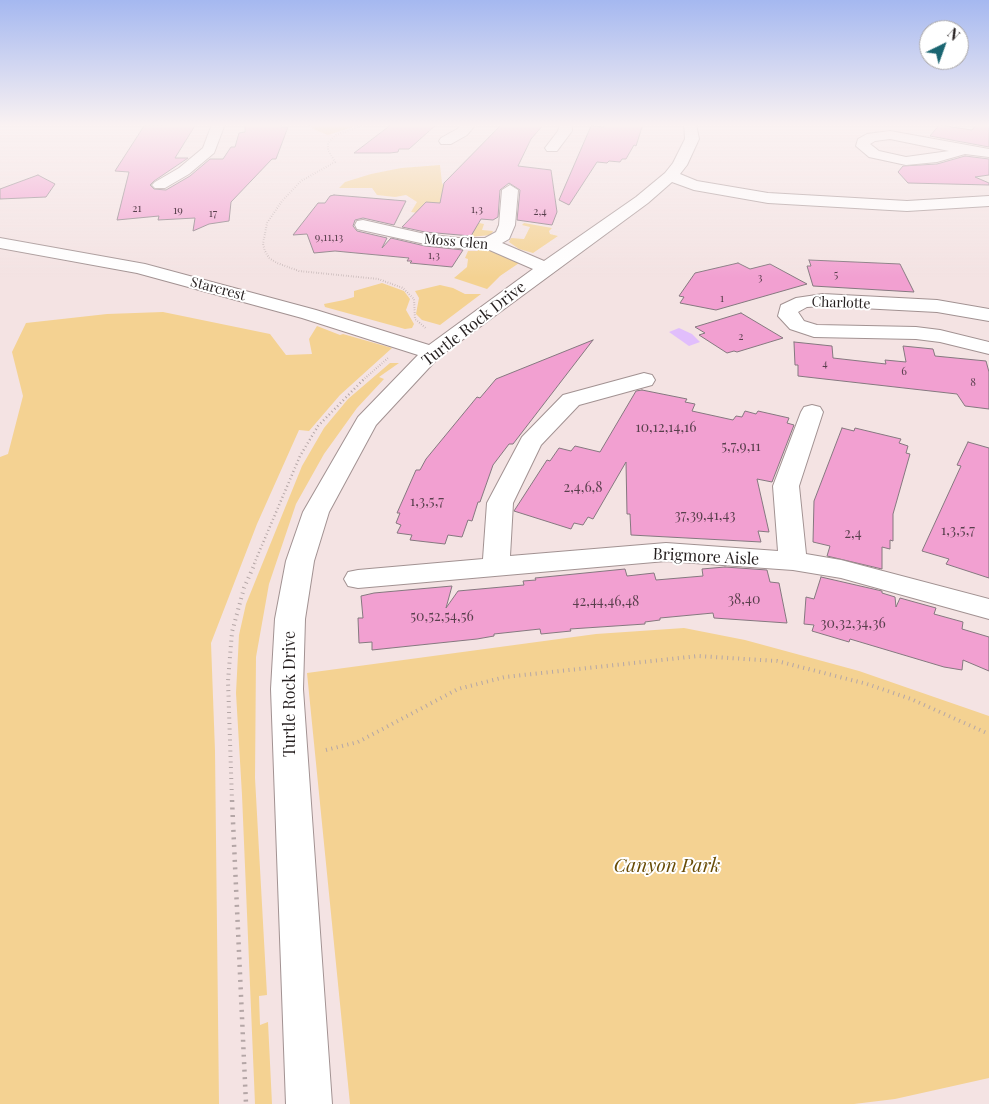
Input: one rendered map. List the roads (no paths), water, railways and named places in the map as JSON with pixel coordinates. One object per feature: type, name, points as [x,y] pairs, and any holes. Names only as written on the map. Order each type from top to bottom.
[{"type":"street","points":[[160,185],[176,176]]},
{"type":"street","points":[[670,176],[694,185],[768,198],[907,206],[989,201]]},
{"type":"street","name":"Turtle Rock Drive","points":[[309,1104],[287,689],[290,619],[300,561],[316,512],[366,422],[432,353],[546,268],[642,200],[670,176]]},
{"type":"street","points":[[488,242],[503,235],[507,225],[510,190]]},
{"type":"street","name":"Moss Glen","points":[[363,224],[424,240],[458,243],[488,242],[546,268]]},
{"type":"street","name":"Starcrest","points":[[0,243],[148,271],[309,314],[432,353]]},
{"type":"street","name":"Charlotte","points":[[989,315],[937,306],[823,300],[803,302],[788,309],[788,316],[797,325],[814,331],[835,334],[916,333],[940,336],[989,348]]},
{"type":"street","points":[[496,567],[500,503],[530,442],[571,400],[644,380]]},
{"type":"street","points":[[793,561],[786,486],[812,412]]},
{"type":"street","name":"Brigmore Aisle","points":[[358,579],[666,552],[793,561],[841,570],[989,609]]},
{"type":"park label","name":"Canyon Park","points":[[667,866]]}]
